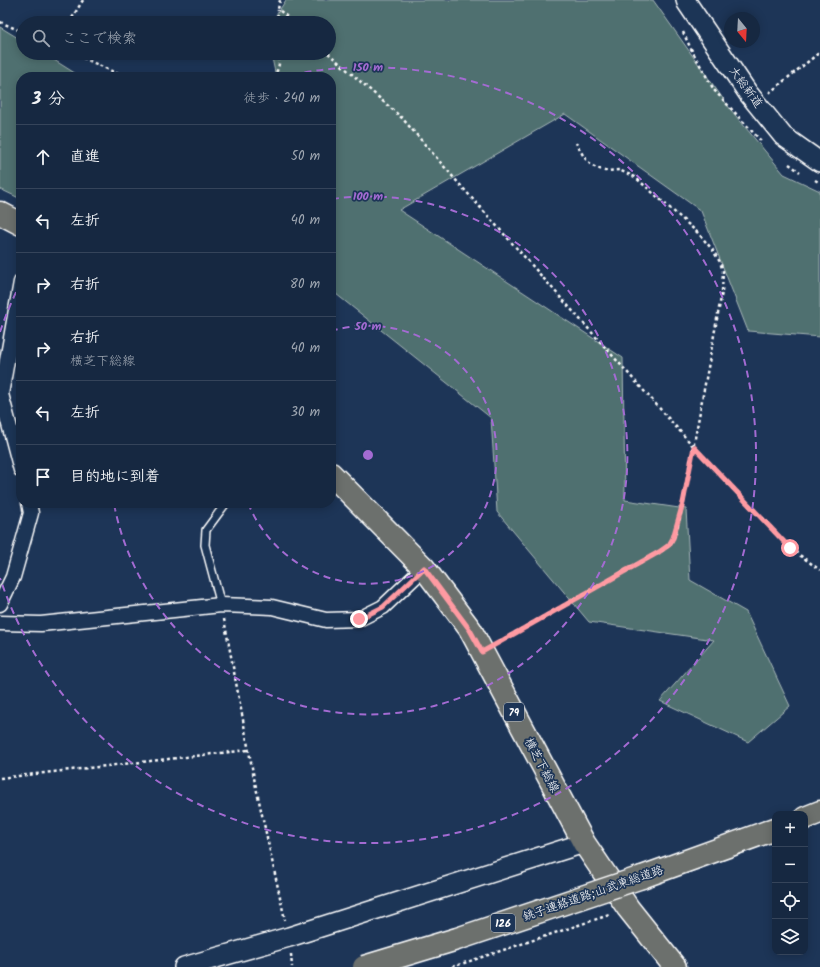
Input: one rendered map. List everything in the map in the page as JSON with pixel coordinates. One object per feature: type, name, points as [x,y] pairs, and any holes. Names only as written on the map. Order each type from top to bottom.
[{"type":"main road","points":[[0,213],[16,221]]},
{"type":"main road","name":"横芝下総線","points":[[336,479],[424,568],[470,630],[584,843],[628,908],[675,967]]},
{"type":"main road","points":[[808,817],[820,812]]},
{"type":"main road","name":"銚子連絡道路;山武東総道路","points":[[364,967],[457,939],[642,877],[772,830]]},
{"type":"street","name":"大総新道","points":[[686,0],[748,93],[783,136],[820,162]]},
{"type":"street","points":[[16,310],[1,394],[16,451]]},
{"type":"street","points":[[0,604],[13,577],[31,513],[30,508]]},
{"type":"street","points":[[0,623],[41,624],[221,605],[272,607],[326,620],[359,619],[383,607],[424,568]]},
{"type":"street","points":[[184,967],[289,937],[584,843]]},
{"type":"lane","points":[[221,605],[205,546],[206,530],[222,508]]},
{"type":"path","points":[[73,16],[83,0]]},
{"type":"path","points":[[278,16],[280,0]]},
{"type":"path","points":[[278,9],[286,16]]},
{"type":"path","points":[[0,22],[16,29]]},
{"type":"path","points":[[757,104],[820,52]]},
{"type":"path","points":[[87,60],[114,72]]},
{"type":"path","points":[[277,72],[280,60]]},
{"type":"path","points":[[336,60],[402,118],[694,447],[790,548],[820,570]]},
{"type":"path","points":[[482,652],[669,545],[673,538],[679,518],[694,447],[722,292],[723,271],[720,262],[712,249],[698,233],[635,177],[619,170],[605,171],[592,166],[584,157],[576,143]]},
{"type":"path","points":[[221,605],[248,750],[289,937],[292,967]]},
{"type":"path","points":[[0,778],[248,750]]},
{"type":"path","points":[[452,967],[628,908]]},
{"type":"green space","points":[[286,0],[653,0],[731,110],[784,174],[820,191],[820,337],[748,331],[701,211],[565,114],[399,210],[623,358],[625,500],[686,509],[690,580],[746,612],[790,706],[748,742],[660,701],[714,640],[589,622],[497,512],[491,418],[336,294],[336,72],[275,72],[272,60],[336,60],[336,16],[276,16]]},
{"type":"green space","points":[[0,27],[16,37],[16,60],[54,60],[73,72],[16,72],[16,197],[0,189]]},
{"type":"route","points":[[359,619],[383,607],[424,568],[470,630],[482,652],[669,545],[673,538],[683,503],[694,447],[790,548]]}]
